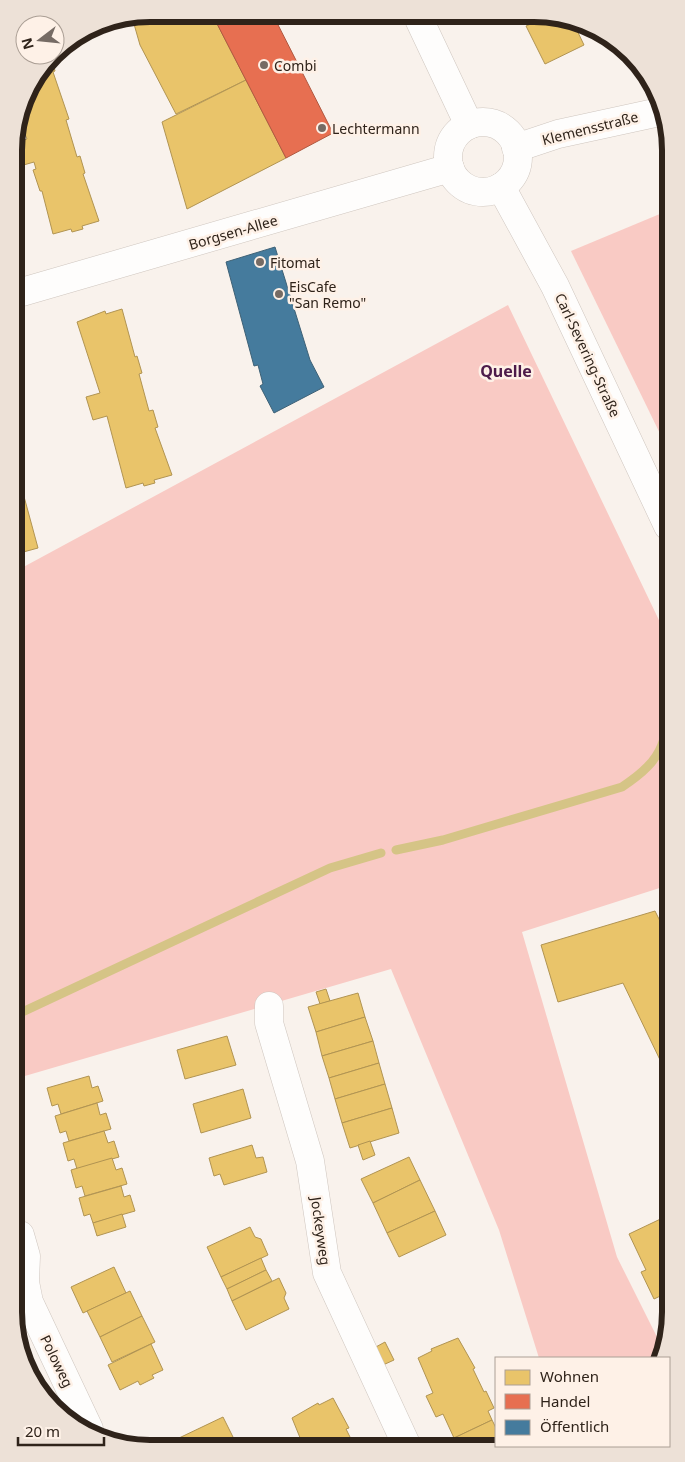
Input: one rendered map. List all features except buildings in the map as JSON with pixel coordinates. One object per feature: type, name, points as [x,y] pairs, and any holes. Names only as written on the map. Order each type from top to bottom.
[{"type":"street","points":[[420,22],[469,125]]},
{"type":"street","name":"Klemensstraße","points":[[516,148],[558,134],[657,113]]},
{"type":"street","points":[[481,122],[503,129],[511,137],[516,148],[517,166],[508,182],[501,187],[481,192],[471,190],[462,185],[450,168],[449,158],[452,143],[460,131],[469,125],[481,122]]},
{"type":"street","name":"Borgsen-Allee","points":[[23,292],[450,168]]},
{"type":"street","name":"Carl-Severing-Straße","points":[[501,187],[556,286],[662,513]]},
{"type":"street","name":"Jockeyweg","points":[[269,1006],[269,1023],[310,1161],[327,1273],[404,1440]]},
{"type":"street","name":"Poloweg","points":[[22,1242],[26,1256],[25,1282],[29,1302],[86,1422]]},
{"type":"shaded area","points":[[662,213],[662,438],[571,251]]},
{"type":"shaded area","points":[[508,305],[662,626],[662,887],[522,932],[617,1257],[659,1341],[654,1357],[539,1357],[499,1230],[391,969],[22,1077],[23,567]]},
{"type":"waterway","points":[[396,850],[443,840],[622,787],[637,777],[648,766],[656,756],[662,743]]},
{"type":"waterway","points":[[22,1012],[330,868],[381,853]]},
{"type":"place","name":"Combi","points":[[264,65]]},
{"type":"place","name":"Lechtermann","points":[[322,128]]},
{"type":"place","name":"Fitomat","points":[[260,262]]},
{"type":"place","name":"EisCafe \"San Remo\"","points":[[279,294]]},
{"type":"district","name":"Quelle","points":[[506,371]]}]
